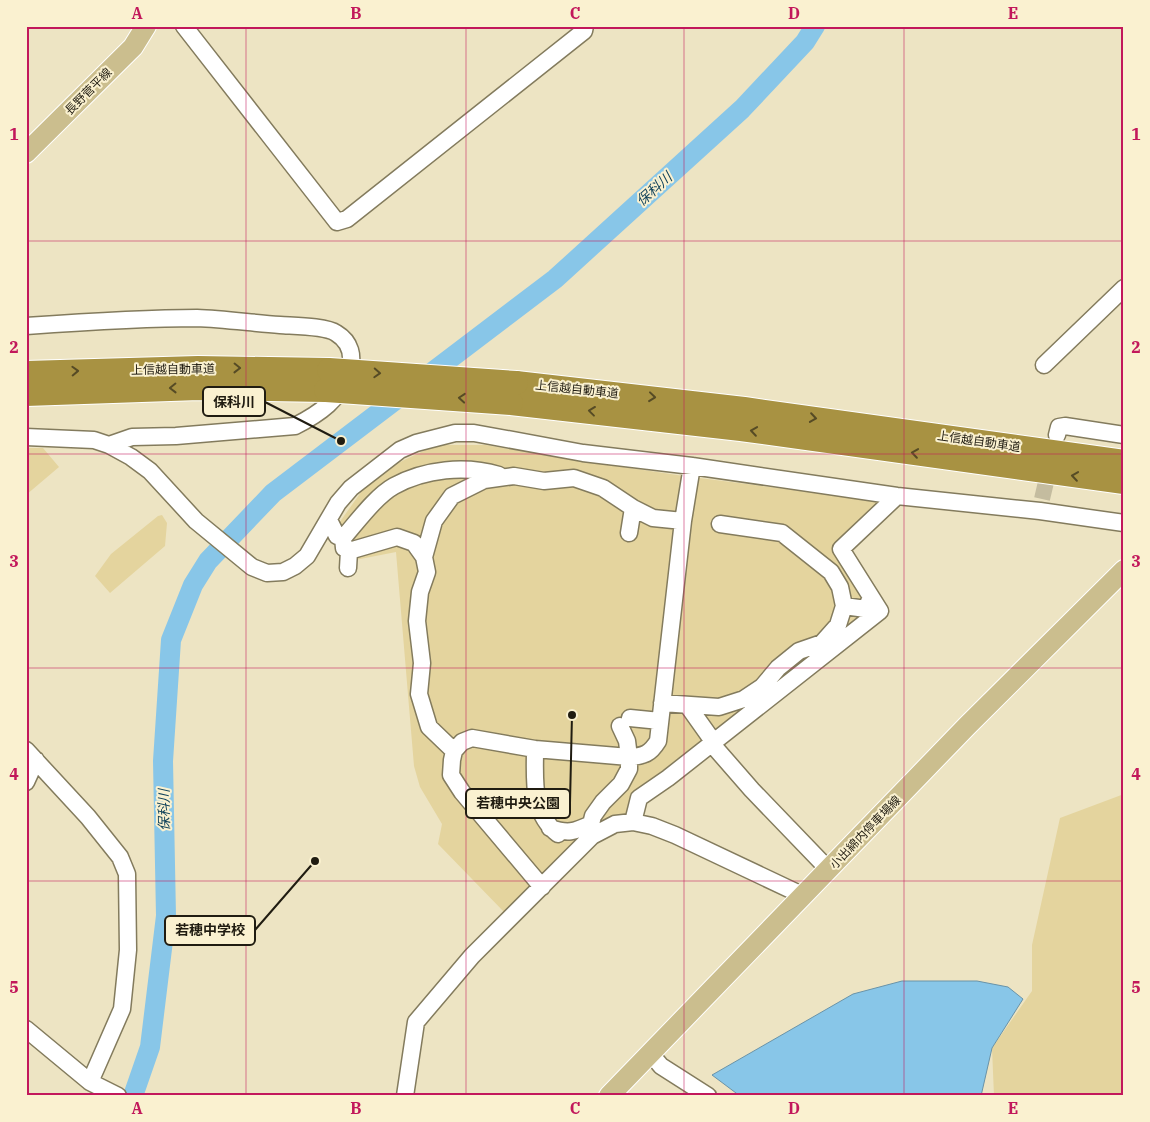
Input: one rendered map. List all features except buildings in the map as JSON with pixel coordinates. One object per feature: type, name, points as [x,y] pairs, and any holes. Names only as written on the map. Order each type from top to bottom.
[{"type":"highway","name":"上信越自動車道","points":[[26,373],[198,368],[327,380],[716,405],[1124,462]]},
{"type":"highway","name":"上信越自動車道","points":[[26,394],[199,388],[327,380]]},
{"type":"highway","name":"上信越自動車道","points":[[514,393],[750,430],[1124,482]]},
{"type":"main road","name":"長野菅平線","points":[[26,152],[133,47],[146,26]]},
{"type":"main road","name":"小出綿内停車場線","points":[[609,1096],[967,726],[1124,570]]},
{"type":"street","points":[[184,26],[337,222],[347,219],[584,31],[585,26]]},
{"type":"street","points":[[1044,365],[1124,288]]},
{"type":"street","points":[[26,326],[116,320],[198,318],[312,327],[334,331],[344,338],[351,350],[352,364],[346,380],[335,399],[309,420],[295,426],[176,436],[132,437],[109,445]]},
{"type":"street","points":[[1057,435],[1059,427],[1065,426],[1124,435]]},
{"type":"street","points":[[26,437],[94,440],[109,445],[131,457],[150,472],[196,521],[252,567],[266,573],[283,572],[296,566],[307,556],[338,503],[350,488],[400,450],[424,440],[455,433],[474,432],[583,453],[692,466],[897,496],[1041,505],[1124,523]]},
{"type":"street","points":[[542,887],[462,792],[451,775],[454,751],[462,742],[472,738],[535,749],[630,757],[645,756],[652,750],[658,741],[683,521],[692,466]]},
{"type":"street","points":[[348,568],[346,544],[367,509],[393,486],[433,471],[483,470],[506,477]]},
{"type":"street","points":[[424,557],[434,522],[452,496],[484,480],[514,476],[544,481],[574,478],[603,488],[652,518],[683,521]]},
{"type":"street","points":[[868,609],[841,549],[897,496]]},
{"type":"street","points":[[629,533],[633,508]]},
{"type":"street","points":[[329,520],[337,536],[346,544],[396,537],[414,543],[424,557],[427,572],[420,592],[417,621],[422,663],[419,694],[429,727],[454,751]]},
{"type":"street","points":[[662,703],[719,707],[744,699],[762,687],[778,668],[799,651],[822,643],[838,625],[844,606],[840,586],[830,572],[782,533],[720,524]]},
{"type":"street","points":[[844,606],[868,609]]},
{"type":"street","points":[[633,822],[639,798],[668,778],[868,609]]},
{"type":"street","points":[[688,706],[711,740],[752,790],[829,870]]},
{"type":"street","points":[[550,828],[563,832],[576,831],[591,824],[593,816],[621,784],[629,769],[630,757],[625,722],[660,721]]},
{"type":"street","points":[[535,749],[537,807],[550,828],[579,849]]},
{"type":"street","points":[[26,782],[31,755]]},
{"type":"street","points":[[31,755],[88,817],[120,857],[127,874],[128,950],[122,1009],[90,1082]]},
{"type":"street","points":[[405,1096],[416,1022],[472,956],[592,836],[615,824],[633,822],[652,826],[804,896]]},
{"type":"street","points":[[26,1029],[90,1082],[113,1093]]},
{"type":"street","points":[[651,1054],[661,1066],[708,1096]]},
{"type":"shaded area","points":[[436,445],[486,445],[684,476],[879,501],[834,549],[863,599],[871,609],[644,785],[630,798],[629,815],[505,913],[438,844],[442,824],[420,787],[414,766],[396,552],[345,562],[339,523],[364,488],[400,462]]},
{"type":"shaded area","points":[[26,448],[43,448],[59,467],[26,495]]},
{"type":"shaded area","points":[[162,515],[167,523],[165,546],[110,593],[95,576],[111,554],[158,516]]},
{"type":"shaded area","points":[[1124,794],[1124,1096],[994,1096],[992,1048],[1032,991],[1032,945],[1060,818]]},
{"type":"water","points":[[902,981],[977,981],[1008,987],[1023,999],[992,1048],[981,1096],[740,1096],[712,1075],[853,994]]},
{"type":"waterway","name":"保科川","points":[[133,1096],[150,1047],[166,916],[163,761],[171,640],[193,585],[208,561],[273,493],[555,279],[742,109],[805,42],[815,26]]},
{"type":"tunnel","points":[[1042,499],[1051,461]]},
{"type":"place","name":"保科川","points":[[341,441]]},
{"type":"place","name":"若穂中央公園","points":[[572,715]]},
{"type":"place","name":"若穂中学校","points":[[315,861]]}]
